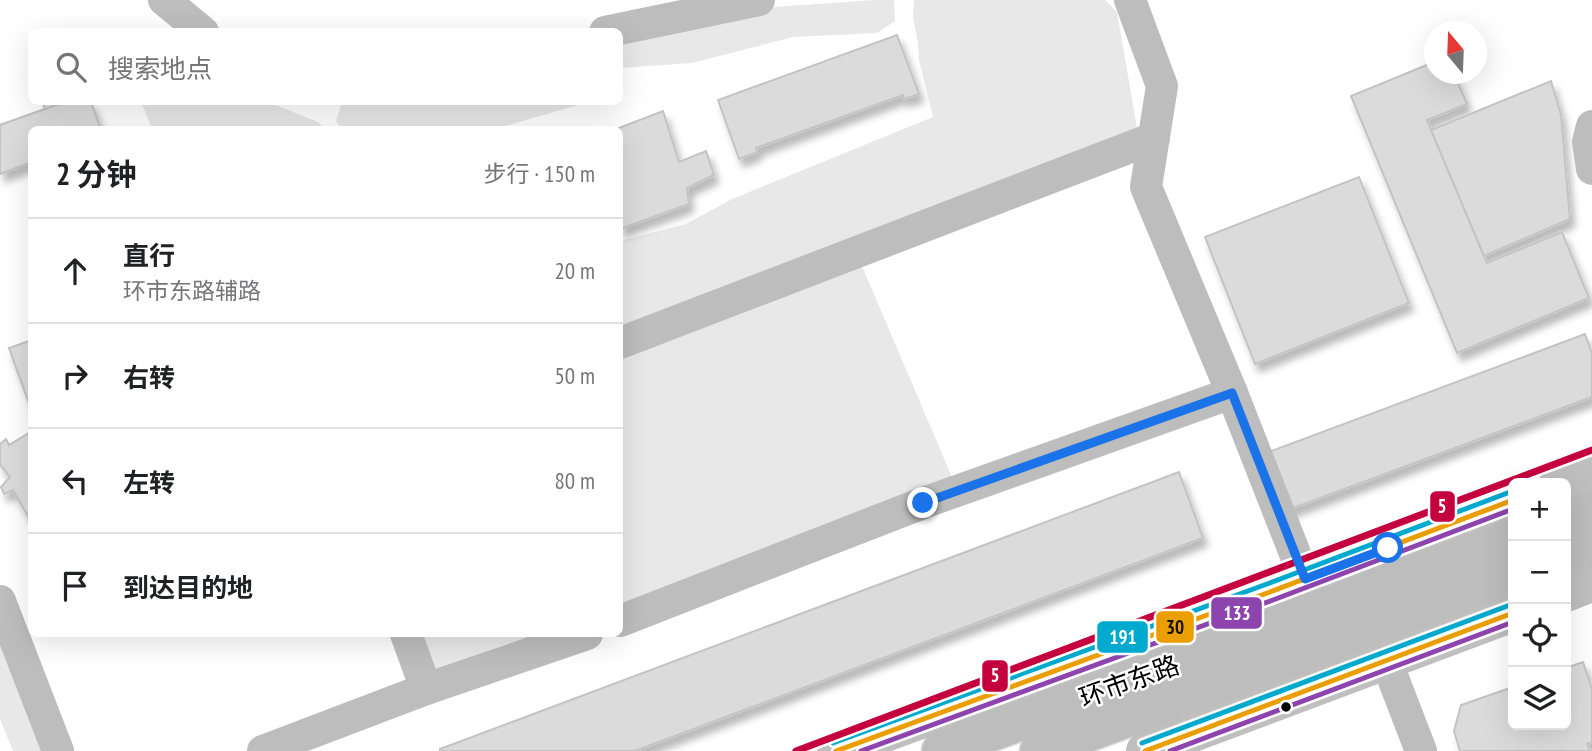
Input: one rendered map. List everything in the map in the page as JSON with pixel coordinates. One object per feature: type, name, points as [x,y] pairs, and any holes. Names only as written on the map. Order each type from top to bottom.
[{"type":"highway","points":[[1571,517],[1592,509]]},
{"type":"highway","name":"环市东路","points":[[941,751],[1311,595],[1508,539]]},
{"type":"highway","points":[[1571,552],[1592,544]]},
{"type":"highway","name":"环市东路","points":[[1040,751],[1508,576]]},
{"type":"main road","points":[[1571,478],[1592,471]]},
{"type":"main road","points":[[836,751],[1311,595],[1508,502]]},
{"type":"main road","points":[[1571,591],[1592,583]]},
{"type":"main road","points":[[1145,751],[1508,614]]},
{"type":"street","points":[[164,0],[198,28]]},
{"type":"street","points":[[623,28],[760,0]]},
{"type":"street","points":[[1130,0],[1162,86],[1146,187],[1232,393],[1311,595]]},
{"type":"street","points":[[1592,126],[1588,142],[1592,169]]},
{"type":"street","points":[[623,342],[1154,138]]},
{"type":"street","points":[[623,620],[923,503],[1232,393]]},
{"type":"street","points":[[0,601],[58,751]]},
{"type":"street","points":[[407,637],[426,688]]},
{"type":"street","points":[[263,751],[426,688],[578,637]]},
{"type":"street","points":[[1386,660],[1421,751]]},
{"type":"shaded area","points":[[894,0],[895,21],[877,33],[793,37],[692,63],[623,68],[623,38],[760,8]]},
{"type":"shaded area","points":[[914,0],[1105,0],[1117,12],[1138,134],[623,332],[623,240],[686,224],[732,199],[933,117],[919,60],[913,17]]},
{"type":"shaded area","points":[[142,105],[276,105],[322,126],[151,126]]},
{"type":"shaded area","points":[[341,105],[578,105],[505,126],[339,126],[336,121]]},
{"type":"shaded area","points":[[862,266],[954,482],[623,606],[623,356]]},
{"type":"shaded area","points":[[0,624],[50,751],[13,751],[0,719]]},
{"type":"shaded area","points":[[423,637],[541,637],[437,675]]},
{"type":"building","points":[[897,35],[919,94],[904,99],[903,95],[756,148],[757,152],[739,159],[718,100]]},
{"type":"building","points":[[1424,66],[1424,84],[1458,84],[1467,104],[1427,120],[1487,263],[1562,232],[1589,298],[1457,353],[1351,96]]},
{"type":"building","points":[[1551,81],[1561,115],[1570,219],[1484,256],[1431,130]]},
{"type":"building","points":[[43,105],[92,105],[100,126],[28,126],[28,164],[0,174],[0,125],[45,109]]},
{"type":"building","points":[[57,105],[92,105],[100,126],[28,126],[28,164],[0,174],[0,125]]},
{"type":"building","points":[[663,111],[679,162],[706,151],[714,175],[687,188],[689,204],[623,228],[623,127]]},
{"type":"building","points":[[1359,177],[1409,303],[1255,364],[1205,237]]},
{"type":"building","points":[[1585,334],[1592,354],[1592,397],[1288,510],[1266,453]]},
{"type":"building","points":[[28,341],[28,401],[9,348]]},
{"type":"building","points":[[28,433],[28,516],[13,490],[4,494],[1,487],[10,477],[0,465],[0,444],[6,439],[9,445]]},
{"type":"building","points":[[1179,472],[1203,538],[635,751],[440,751],[440,749]]},
{"type":"building","points":[[1583,662],[1592,689],[1592,742],[1587,744],[1590,751],[1460,751],[1454,731],[1461,705],[1508,689],[1508,730],[1571,730],[1571,666]]},
{"type":"transit line","name":"5","points":[[796,751],[1592,450]]},
{"type":"transit line","name":"191","points":[[833,743],[1508,493]]},
{"type":"transit line","name":"30","points":[[836,751],[1508,502]]},
{"type":"transit line","name":"133","points":[[861,751],[1508,511]]},
{"type":"transit line","name":"191","points":[[1142,743],[1508,606]]},
{"type":"transit line","name":"30","points":[[1145,751],[1508,615]]},
{"type":"transit line","name":"133","points":[[1170,751],[1508,624]]},
{"type":"route","points":[[923,503],[1232,393],[1305,579],[1388,548]]}]
